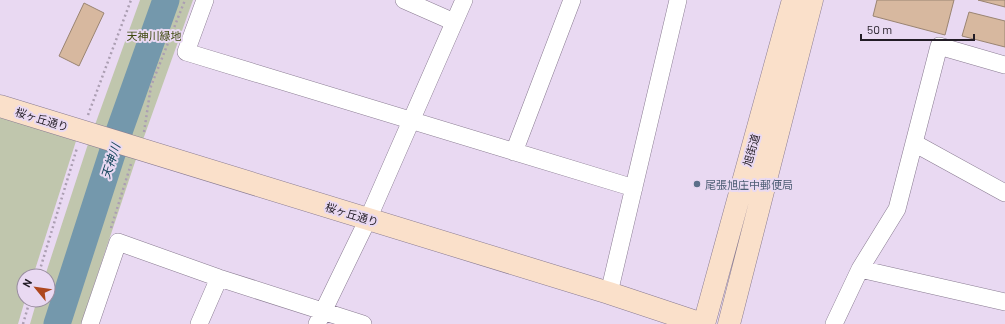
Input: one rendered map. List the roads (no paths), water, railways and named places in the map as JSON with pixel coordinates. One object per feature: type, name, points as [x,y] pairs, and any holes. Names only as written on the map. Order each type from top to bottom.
[{"type":"street","points":[[205,0],[186,52],[412,122],[634,188]]},
{"type":"street","points":[[404,0],[454,22]]},
{"type":"street","points":[[320,318],[368,219],[412,122],[464,0]]},
{"type":"street","points":[[514,152],[572,0]]},
{"type":"street","points":[[608,293],[678,0]]},
{"type":"street","name":"旭街道","points":[[703,324],[793,0]]},
{"type":"street","name":"旭街道","points":[[729,324],[812,0]]},
{"type":"street","points":[[834,324],[860,269],[897,209],[939,46],[1005,64]]},
{"type":"street","name":"桜ヶ丘通り","points":[[0,106],[608,293],[703,324]]},
{"type":"street","points":[[914,144],[1005,193]]},
{"type":"street","points":[[90,324],[118,242],[219,278],[320,318],[363,324]]},
{"type":"street","points":[[860,269],[1005,302]]},
{"type":"street","points":[[199,324],[219,278]]},
{"type":"waterway","name":"天神川","points":[[57,324],[120,129],[166,0]]},
{"type":"place","name":"尾張旭庄中郵便局","points":[[697,184]]},
{"type":"park label","name":"天神川緑地","points":[[154,35]]}]
